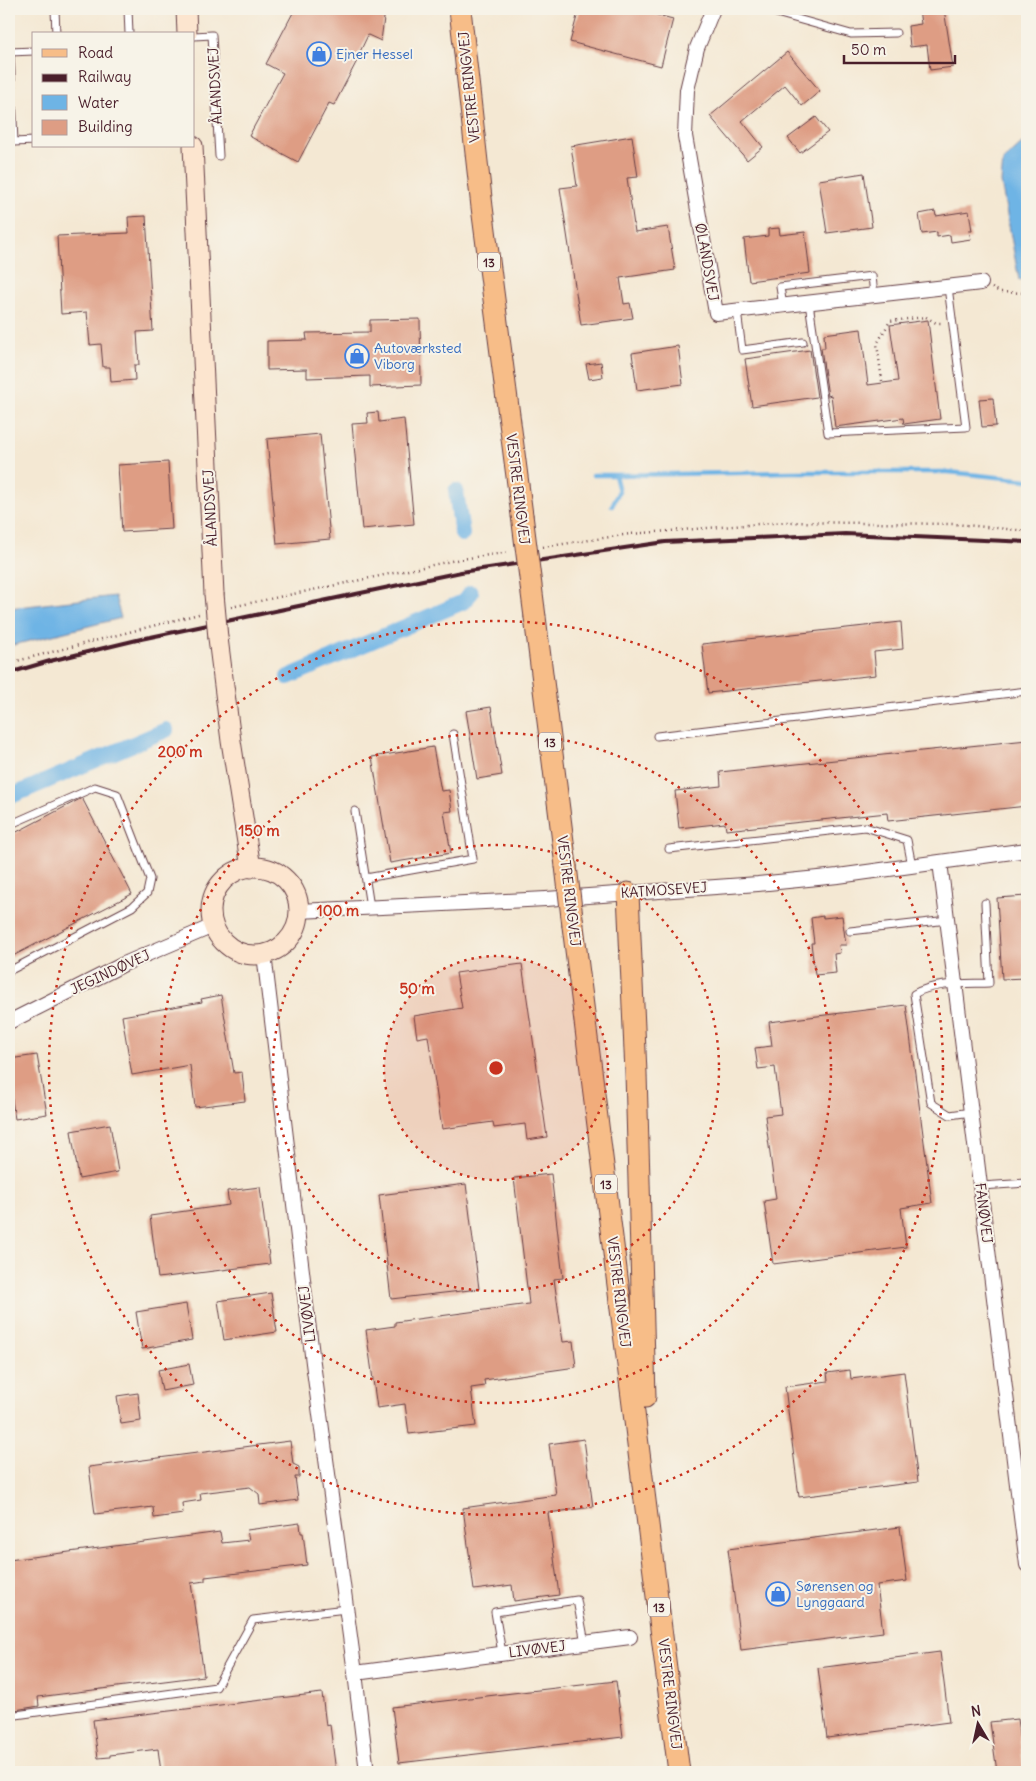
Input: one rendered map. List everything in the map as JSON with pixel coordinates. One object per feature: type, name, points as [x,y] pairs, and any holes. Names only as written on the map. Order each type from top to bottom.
[{"type":"main road","name":"VESTRE RINGVEJ","points":[[460,9],[482,207],[679,1772]]},
{"type":"main road","points":[[628,893],[636,1083],[645,1397],[638,1442]]},
{"type":"street","points":[[186,9],[188,32]]},
{"type":"street","name":"ØLANDSVEJ","points":[[713,9],[697,48],[687,90],[684,136],[716,314],[981,283]]},
{"type":"street","name":"ÅLANDSVEJ","points":[[193,148],[214,594],[231,741],[250,868]]},
{"type":"street","name":"KATMOSEVEJ","points":[[299,911],[758,884],[1027,850]]},
{"type":"street","name":"FANØVEJ","points":[[940,862],[1027,1565]]},
{"type":"street","points":[[250,868],[265,869],[278,874],[289,884],[296,897],[299,911],[296,926],[289,939],[278,949],[264,954],[252,955],[239,952],[224,942],[213,926],[211,913],[213,900],[218,888],[227,878],[238,871],[250,868]]},
{"type":"street","name":"JEGINDØVEJ","points":[[9,1022],[124,964],[213,926]]},
{"type":"street","name":"LIVØVEJ","points":[[264,954],[312,1353],[355,1673],[366,1772]]},
{"type":"street","name":"LIVØVEJ","points":[[355,1673],[630,1636]]},
{"type":"lane","points":[[55,9],[56,32]]},
{"type":"lane","points":[[128,9],[129,32]]},
{"type":"lane","points":[[762,9],[851,34],[896,33]]},
{"type":"lane","name":"ÅLANDSVEJ","points":[[195,36],[212,35],[219,156]]},
{"type":"lane","points":[[32,51],[10,52],[14,142],[32,141]]},
{"type":"lane","points":[[783,306],[780,287],[798,284],[872,276],[874,295]]},
{"type":"lane","points":[[809,303],[828,433],[966,427],[948,287]]},
{"type":"lane","points":[[737,311],[742,350],[803,342]]},
{"type":"lane","points":[[657,736],[1027,691]]},
{"type":"lane","points":[[366,878],[473,859],[453,734]]},
{"type":"lane","points":[[9,825],[95,787],[117,794],[150,879],[147,893],[132,907],[9,971]]},
{"type":"lane","points":[[356,811],[370,907]]},
{"type":"lane","points":[[669,849],[865,827],[907,840],[912,866]]},
{"type":"lane","points":[[971,1112],[950,1115],[931,1103],[914,994],[921,990],[956,984],[989,983],[985,903]]},
{"type":"lane","points":[[850,931],[948,920]]},
{"type":"lane","points":[[980,1186],[1027,1183]]},
{"type":"lane","points":[[502,1654],[495,1612],[577,1600],[585,1643]]},
{"type":"lane","points":[[9,1716],[216,1688],[253,1620],[346,1609]]},
{"type":"path","points":[[981,283],[1000,292],[1027,293]]},
{"type":"path","points":[[882,381],[877,344],[890,321],[926,317],[936,323],[953,321]]},
{"type":"path","points":[[540,547],[630,534],[785,522],[955,524],[1027,531]]},
{"type":"path","points":[[228,608],[461,559],[510,552]]},
{"type":"path","points":[[9,662],[199,614]]},
{"type":"water","points":[[1027,142],[1027,280],[1019,280],[1001,182],[1003,161],[1023,143]]},
{"type":"water","points":[[115,596],[121,618],[9,646],[9,608]]},
{"type":"building","points":[[295,9],[381,9],[384,18],[381,41],[368,35],[359,57],[334,105],[329,103],[298,162],[249,136],[283,73],[266,64]]},
{"type":"building","points":[[579,9],[634,9],[673,19],[661,66],[570,42]]},
{"type":"building","points":[[919,9],[944,9],[953,67],[930,70],[927,45],[910,47],[908,26],[921,24]]},
{"type":"building","points":[[787,52],[820,91],[802,106],[785,85],[742,121],[763,147],[747,160],[710,116]]},
{"type":"building","points":[[816,117],[828,132],[800,153],[788,138]]},
{"type":"building","points":[[632,136],[638,177],[627,178],[635,232],[668,227],[675,270],[620,278],[624,304],[630,303],[633,318],[581,325],[560,188],[577,186],[571,146]]},
{"type":"building","points":[[864,173],[872,227],[827,233],[819,180]]},
{"type":"building","points":[[935,211],[936,216],[969,211],[972,231],[969,231],[971,239],[951,242],[950,235],[937,237],[937,232],[922,234],[919,214]]},
{"type":"building","points":[[146,216],[153,331],[137,332],[139,365],[134,365],[135,380],[111,382],[110,367],[103,367],[101,344],[90,345],[87,312],[61,314],[57,236],[129,233],[128,217]]},
{"type":"building","points":[[779,228],[780,235],[805,232],[810,273],[749,281],[744,239],[768,236],[768,229]]},
{"type":"building","points":[[420,319],[421,385],[370,387],[370,376],[307,378],[307,369],[267,370],[267,341],[307,340],[306,333],[370,332],[370,320]]},
{"type":"building","points":[[928,320],[940,419],[904,424],[903,418],[835,427],[831,395],[828,396],[821,348],[825,348],[824,334],[861,329],[868,385],[898,381],[890,325]]},
{"type":"building","points":[[678,346],[683,384],[637,390],[632,353]]},
{"type":"building","points":[[810,350],[817,397],[752,406],[745,359]]},
{"type":"building","points":[[601,362],[603,377],[589,379],[586,364]]},
{"type":"building","points":[[993,398],[996,426],[982,427],[979,399]]},
{"type":"building","points":[[378,412],[379,422],[404,419],[414,524],[362,529],[352,424],[368,423],[367,413]]},
{"type":"building","points":[[320,434],[330,539],[277,544],[267,439]]},
{"type":"building","points":[[168,462],[172,529],[122,532],[118,465]]},
{"type":"building","points":[[901,622],[903,649],[874,652],[876,675],[708,693],[702,644]]},
{"type":"building","points":[[491,707],[502,775],[477,779],[466,711]]},
{"type":"building","points":[[1027,740],[1027,806],[888,821],[887,813],[726,830],[725,823],[679,828],[675,791],[721,786],[720,772]]},
{"type":"building","points":[[433,747],[441,791],[449,790],[452,811],[444,812],[451,853],[390,863],[372,757]]},
{"type":"building","points":[[82,798],[132,894],[9,958],[9,836]]},
{"type":"building","points":[[1027,896],[1027,958],[1024,958],[1025,978],[1002,979],[997,898]]},
{"type":"building","points":[[823,916],[823,918],[842,916],[846,945],[839,945],[840,953],[834,954],[836,973],[815,975],[811,943],[814,943],[811,918]]},
{"type":"building","points":[[522,964],[547,1137],[527,1140],[525,1124],[494,1128],[493,1122],[442,1129],[428,1036],[417,1038],[414,1016],[462,1008],[456,973]]},
{"type":"building","points":[[221,995],[234,1073],[242,1072],[245,1101],[195,1107],[190,1065],[132,1075],[122,1016],[202,1002],[201,999]]},
{"type":"building","points":[[906,1005],[932,1203],[901,1208],[906,1247],[773,1264],[764,1201],[776,1199],[765,1116],[781,1114],[775,1067],[758,1069],[755,1048],[772,1046],[769,1022]]},
{"type":"building","points":[[37,1055],[47,1114],[15,1119],[9,1081],[9,1059]]},
{"type":"building","points":[[110,1124],[118,1172],[79,1179],[71,1131]]},
{"type":"building","points":[[551,1174],[563,1278],[554,1279],[563,1342],[573,1341],[576,1367],[484,1380],[485,1386],[471,1388],[476,1426],[409,1434],[405,1404],[377,1408],[366,1330],[395,1326],[395,1322],[529,1304],[514,1178]]},
{"type":"building","points":[[466,1184],[479,1289],[391,1299],[379,1195]]},
{"type":"building","points":[[260,1187],[270,1264],[158,1278],[150,1216],[229,1205],[227,1191]]},
{"type":"building","points":[[271,1293],[277,1332],[224,1340],[218,1301]]},
{"type":"building","points":[[186,1304],[192,1340],[142,1349],[136,1312]]},
{"type":"building","points":[[189,1364],[193,1385],[162,1391],[158,1370]]},
{"type":"building","points":[[850,1370],[851,1379],[904,1372],[918,1482],[799,1497],[785,1387],[828,1381],[827,1373]]},
{"type":"building","points":[[138,1393],[141,1421],[121,1424],[117,1396]]},
{"type":"building","points":[[584,1439],[593,1507],[548,1513],[559,1595],[514,1601],[512,1585],[474,1590],[463,1508],[556,1495],[549,1444]]},
{"type":"building","points":[[290,1441],[293,1464],[299,1467],[299,1477],[295,1477],[298,1500],[260,1505],[259,1494],[250,1487],[200,1493],[201,1500],[182,1503],[183,1514],[154,1518],[153,1507],[95,1514],[89,1467]]},
{"type":"building","points":[[300,1523],[307,1565],[205,1577],[205,1581],[191,1583],[204,1676],[38,1697],[39,1706],[9,1711],[9,1560],[220,1532],[222,1543],[249,1540],[247,1530]]},
{"type":"building","points":[[900,1527],[907,1581],[877,1585],[883,1632],[741,1650],[728,1549]]},
{"type":"building","points":[[940,1652],[949,1722],[827,1738],[818,1668]]},
{"type":"building","points":[[616,1681],[623,1737],[399,1763],[392,1707]]},
{"type":"building","points":[[322,1693],[326,1726],[330,1725],[336,1772],[161,1772],[158,1749],[98,1758],[93,1720]]},
{"type":"building","points":[[1017,1719],[1024,1772],[997,1772],[990,1722]]},
{"type":"waterway","points":[[615,475],[948,472],[1027,480]]},
{"type":"waterway","points":[[593,475],[615,475],[619,491],[612,506]]},
{"type":"waterway","points":[[456,491],[462,534]]},
{"type":"waterway","points":[[288,677],[463,602],[471,593]]},
{"type":"waterway","points":[[9,797],[166,730]]},
{"type":"railway","points":[[9,673],[141,639],[461,572],[665,542],[845,534],[1027,542]]},
{"type":"place","name":"Ejner Hessel","points":[[319,54]]},
{"type":"place","name":"Autoværksted Viborg","points":[[357,356]]},
{"type":"place","name":"Sørensen og Lynggaard","points":[[778,1594]]}]
